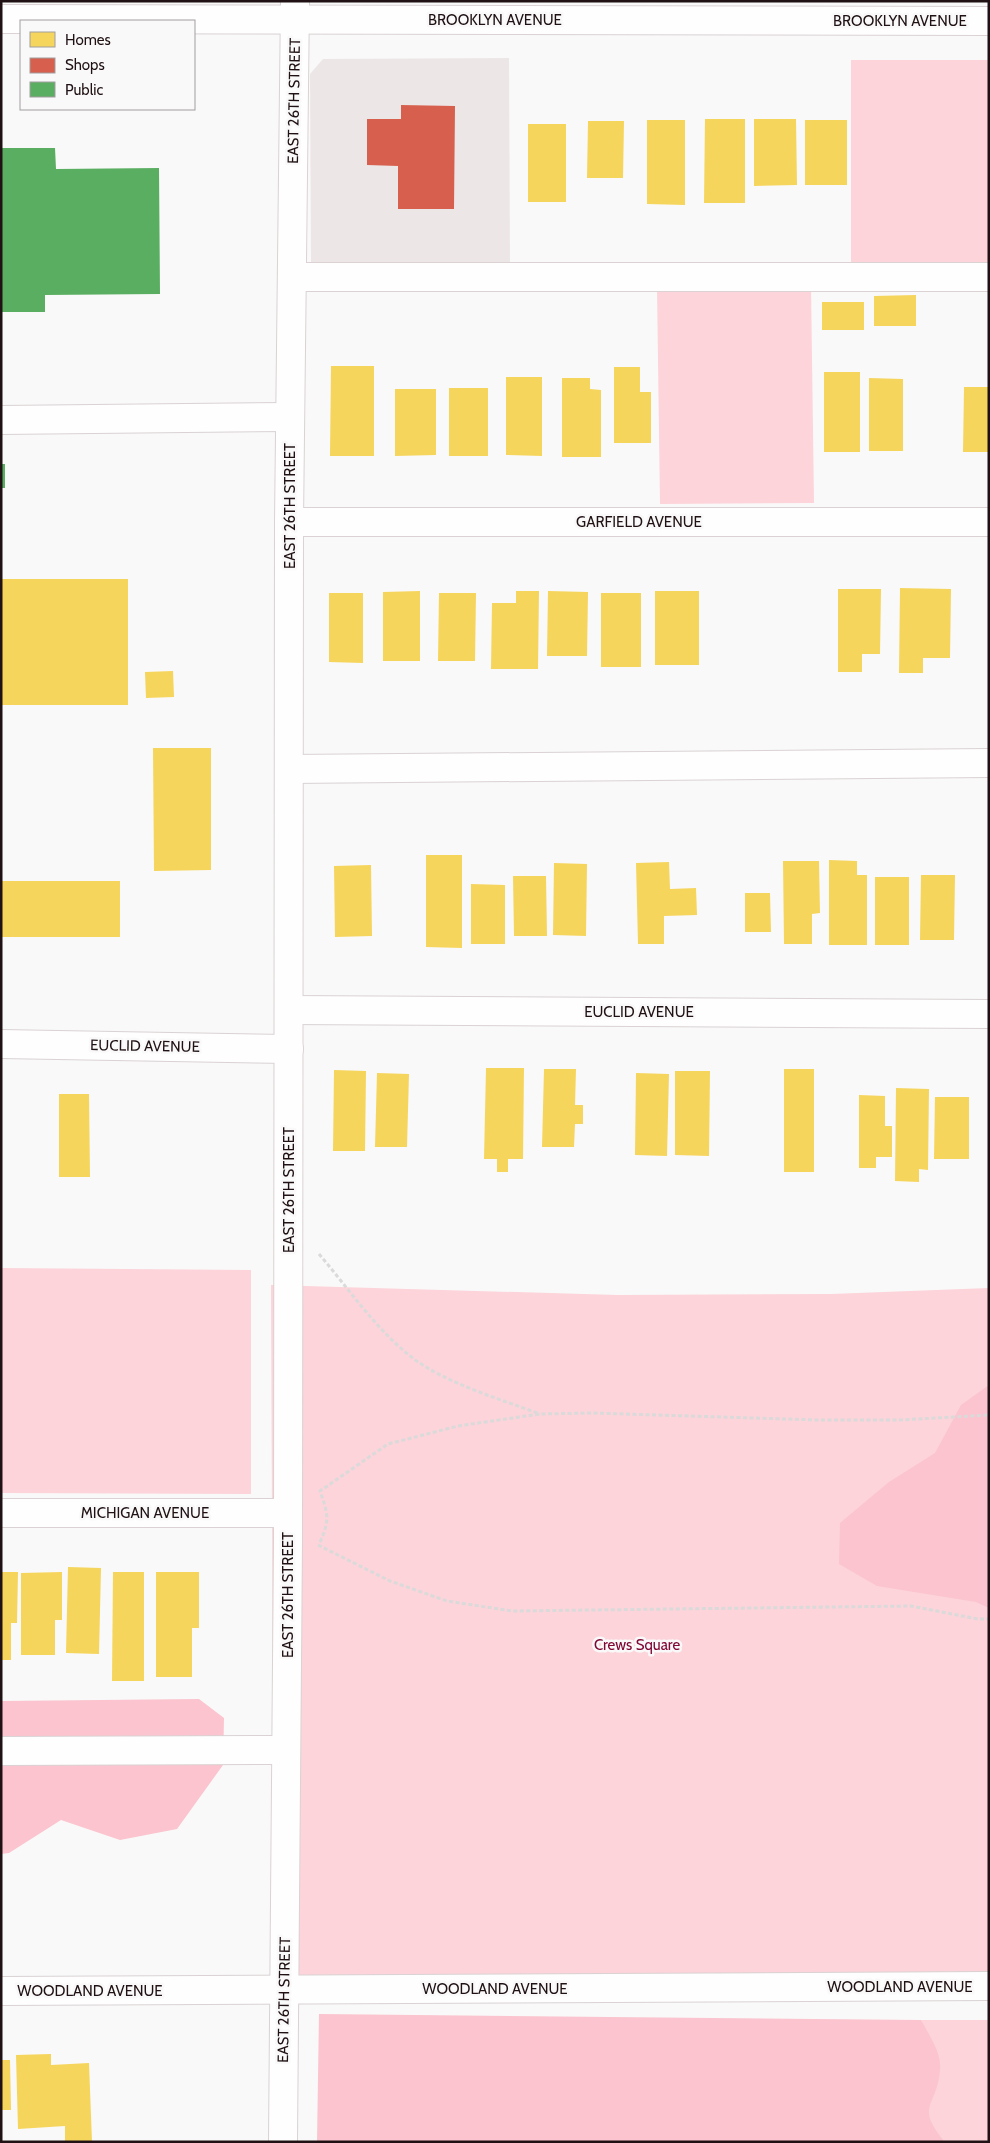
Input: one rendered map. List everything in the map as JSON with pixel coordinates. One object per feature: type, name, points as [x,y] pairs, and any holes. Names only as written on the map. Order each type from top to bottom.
[{"type":"street","name":"BROOKLYN AVENUE","points":[[1,19],[295,11],[989,21]]},
{"type":"street","name":"EAST 26TH STREET","points":[[282,2142],[285,1991],[288,1513],[289,522],[295,11]]},
{"type":"street","points":[[293,277],[989,277]]},
{"type":"street","points":[[1,420],[290,417]]},
{"type":"street","name":"GARFIELD AVENUE","points":[[289,522],[989,522]]},
{"type":"street","points":[[290,769],[989,763]]},
{"type":"street","name":"EUCLID AVENUE","points":[[289,1010],[989,1014]]},
{"type":"street","name":"EUCLID AVENUE","points":[[1,1044],[289,1049]]},
{"type":"street","name":"MICHIGAN AVENUE","points":[[1,1513],[288,1513]]},
{"type":"street","points":[[1,1751],[286,1750]]},
{"type":"street","name":"WOODLAND AVENUE","points":[[1,1991],[989,1986]]},
{"type":"path","points":[[314,1247],[380,1327],[414,1359],[458,1383],[540,1414]]},
{"type":"path","points":[[318,1545],[328,1526],[327,1509],[320,1491],[388,1444],[458,1426],[540,1414],[592,1413],[818,1420],[900,1420],[989,1415]]},
{"type":"path","points":[[311,1543],[390,1581],[447,1601],[512,1611],[911,1606],[978,1619],[989,1619]]},
{"type":"shaded area","points":[[509,58],[510,262],[311,263],[310,74],[323,59]]},
{"type":"shaded area","points":[[989,1385],[989,1608],[976,1602],[877,1586],[839,1564],[840,1523],[889,1482],[935,1453],[961,1405]]},
{"type":"shaded area","points":[[199,1699],[224,1718],[223,1765],[177,1829],[120,1840],[61,1820],[9,1853],[1,1854],[1,1701]]},
{"type":"shaded area","points":[[319,2014],[921,2020],[939,2057],[940,2070],[938,2082],[929,2113],[936,2130],[945,2142],[317,2142]]},
{"type":"green space","points":[[851,60],[989,60],[989,269],[851,269]]},
{"type":"green space","points":[[811,285],[814,503],[660,504],[657,287]]},
{"type":"green space","points":[[1,1268],[251,1270],[251,1494],[1,1493]]},
{"type":"green space","name":"Crews Square","points":[[271,1285],[617,1295],[831,1294],[989,1288],[989,1996],[274,1992]]},
{"type":"green space","points":[[921,2020],[989,2020],[989,2142],[945,2142],[933,2128],[927,2112],[935,2090]]},
{"type":"building: Homes","points":[[705,119],[745,119],[745,203],[704,203]]},
{"type":"building: Homes","points":[[754,119],[796,119],[797,185],[754,186]]},
{"type":"building: Homes","points":[[647,120],[685,120],[685,205],[647,204]]},
{"type":"building: Homes","points":[[805,120],[847,120],[847,185],[805,185]]},
{"type":"building: Homes","points":[[588,121],[624,121],[623,178],[587,178]]},
{"type":"building: Homes","points":[[528,124],[566,124],[566,202],[528,202]]},
{"type":"building: Homes","points":[[916,295],[916,326],[874,326],[874,296]]},
{"type":"building: Homes","points":[[822,302],[864,302],[864,330],[822,330]]},
{"type":"building: Homes","points":[[331,366],[374,366],[374,456],[330,456]]},
{"type":"building: Homes","points":[[614,367],[640,367],[640,392],[651,392],[651,443],[614,443]]},
{"type":"building: Homes","points":[[824,372],[860,372],[860,452],[824,452]]},
{"type":"building: Homes","points":[[506,377],[542,377],[542,456],[506,455]]},
{"type":"building: Homes","points":[[562,378],[590,378],[590,389],[601,390],[601,457],[562,457]]},
{"type":"building: Homes","points":[[869,378],[903,379],[903,451],[869,451]]},
{"type":"building: Homes","points":[[964,387],[989,387],[989,452],[963,452]]},
{"type":"building: Homes","points":[[449,388],[488,388],[488,456],[449,456]]},
{"type":"building: Homes","points":[[395,389],[436,389],[436,455],[395,456]]},
{"type":"building: Homes","points":[[1,579],[128,579],[128,705],[1,705]]},
{"type":"building: Homes","points":[[900,588],[951,589],[950,658],[923,658],[923,673],[899,673]]},
{"type":"building: Homes","points":[[838,589],[881,589],[880,654],[862,654],[862,672],[838,672]]},
{"type":"building: Homes","points":[[420,591],[420,661],[383,661],[383,592]]},
{"type":"building: Homes","points":[[516,591],[539,591],[538,669],[491,669],[492,603],[516,603]]},
{"type":"building: Homes","points":[[548,591],[588,592],[587,656],[547,656]]},
{"type":"building: Homes","points":[[655,591],[699,591],[699,665],[655,665]]},
{"type":"building: Homes","points":[[329,593],[363,593],[363,663],[329,662]]},
{"type":"building: Homes","points":[[439,593],[476,593],[475,661],[438,661]]},
{"type":"building: Homes","points":[[601,593],[641,593],[641,667],[601,667]]},
{"type":"building: Homes","points":[[173,671],[174,697],[146,698],[145,672]]},
{"type":"building: Homes","points":[[153,748],[211,748],[211,870],[154,871]]},
{"type":"building: Homes","points":[[426,855],[462,855],[462,948],[426,947]]},
{"type":"building: Homes","points":[[829,860],[857,861],[857,875],[867,875],[867,945],[829,945]]},
{"type":"building: Homes","points":[[783,861],[819,861],[820,913],[812,914],[812,944],[784,944]]},
{"type":"building: Homes","points":[[669,862],[670,889],[696,888],[697,915],[664,916],[664,944],[638,944],[636,863]]},
{"type":"building: Homes","points":[[554,863],[587,864],[586,936],[553,935]]},
{"type":"building: Homes","points":[[371,865],[372,936],[335,937],[334,866]]},
{"type":"building: Homes","points":[[921,875],[955,875],[954,940],[920,940]]},
{"type":"building: Homes","points":[[513,876],[546,876],[547,936],[514,936]]},
{"type":"building: Homes","points":[[875,877],[909,877],[909,945],[875,945]]},
{"type":"building: Homes","points":[[1,881],[120,881],[120,937],[1,937]]},
{"type":"building: Homes","points":[[471,884],[505,885],[505,944],[471,944]]},
{"type":"building: Homes","points":[[745,893],[770,893],[771,932],[745,932]]},
{"type":"building: Homes","points":[[486,1068],[524,1068],[523,1159],[508,1159],[508,1172],[497,1172],[497,1159],[484,1159]]},
{"type":"building: Homes","points":[[544,1069],[576,1069],[575,1105],[583,1105],[583,1124],[575,1124],[574,1147],[542,1147]]},
{"type":"building: Homes","points":[[784,1069],[814,1069],[814,1172],[784,1172]]},
{"type":"building: Homes","points":[[334,1070],[366,1071],[365,1151],[333,1151]]},
{"type":"building: Homes","points":[[675,1071],[710,1071],[709,1156],[675,1155]]},
{"type":"building: Homes","points":[[377,1073],[409,1074],[407,1147],[375,1147]]},
{"type":"building: Homes","points":[[636,1073],[669,1074],[667,1156],[635,1155]]},
{"type":"building: Homes","points":[[896,1088],[929,1089],[928,1170],[919,1169],[919,1182],[895,1181]]},
{"type":"building: Homes","points":[[59,1094],[89,1094],[90,1177],[59,1177]]},
{"type":"building: Homes","points":[[859,1095],[885,1096],[885,1126],[892,1126],[892,1157],[876,1157],[876,1168],[859,1168]]},
{"type":"building: Homes","points":[[935,1097],[969,1097],[969,1159],[934,1159]]},
{"type":"building: Homes","points":[[68,1567],[101,1568],[99,1654],[66,1653]]},
{"type":"building: Homes","points":[[1,1572],[18,1572],[17,1623],[11,1623],[11,1660],[1,1660]]},
{"type":"building: Homes","points":[[62,1572],[62,1620],[55,1620],[55,1655],[21,1655],[21,1573]]},
{"type":"building: Homes","points":[[113,1572],[144,1572],[144,1681],[112,1681]]},
{"type":"building: Homes","points":[[156,1572],[199,1572],[199,1628],[192,1628],[192,1677],[156,1677]]},
{"type":"building: Homes","points":[[51,2054],[51,2065],[89,2063],[92,2142],[65,2142],[65,2126],[18,2129],[16,2055]]},
{"type":"building: Homes","points":[[1,2060],[10,2060],[11,2110],[1,2110]]},
{"type":"building: Shops","points":[[401,105],[455,106],[454,209],[398,209],[398,166],[367,165],[367,119],[401,119]]},
{"type":"building: Public","points":[[1,148],[55,148],[56,169],[159,168],[160,294],[45,295],[45,312],[1,312]]},
{"type":"building: Public","points":[[1,464],[5,464],[5,488],[1,488]]}]
